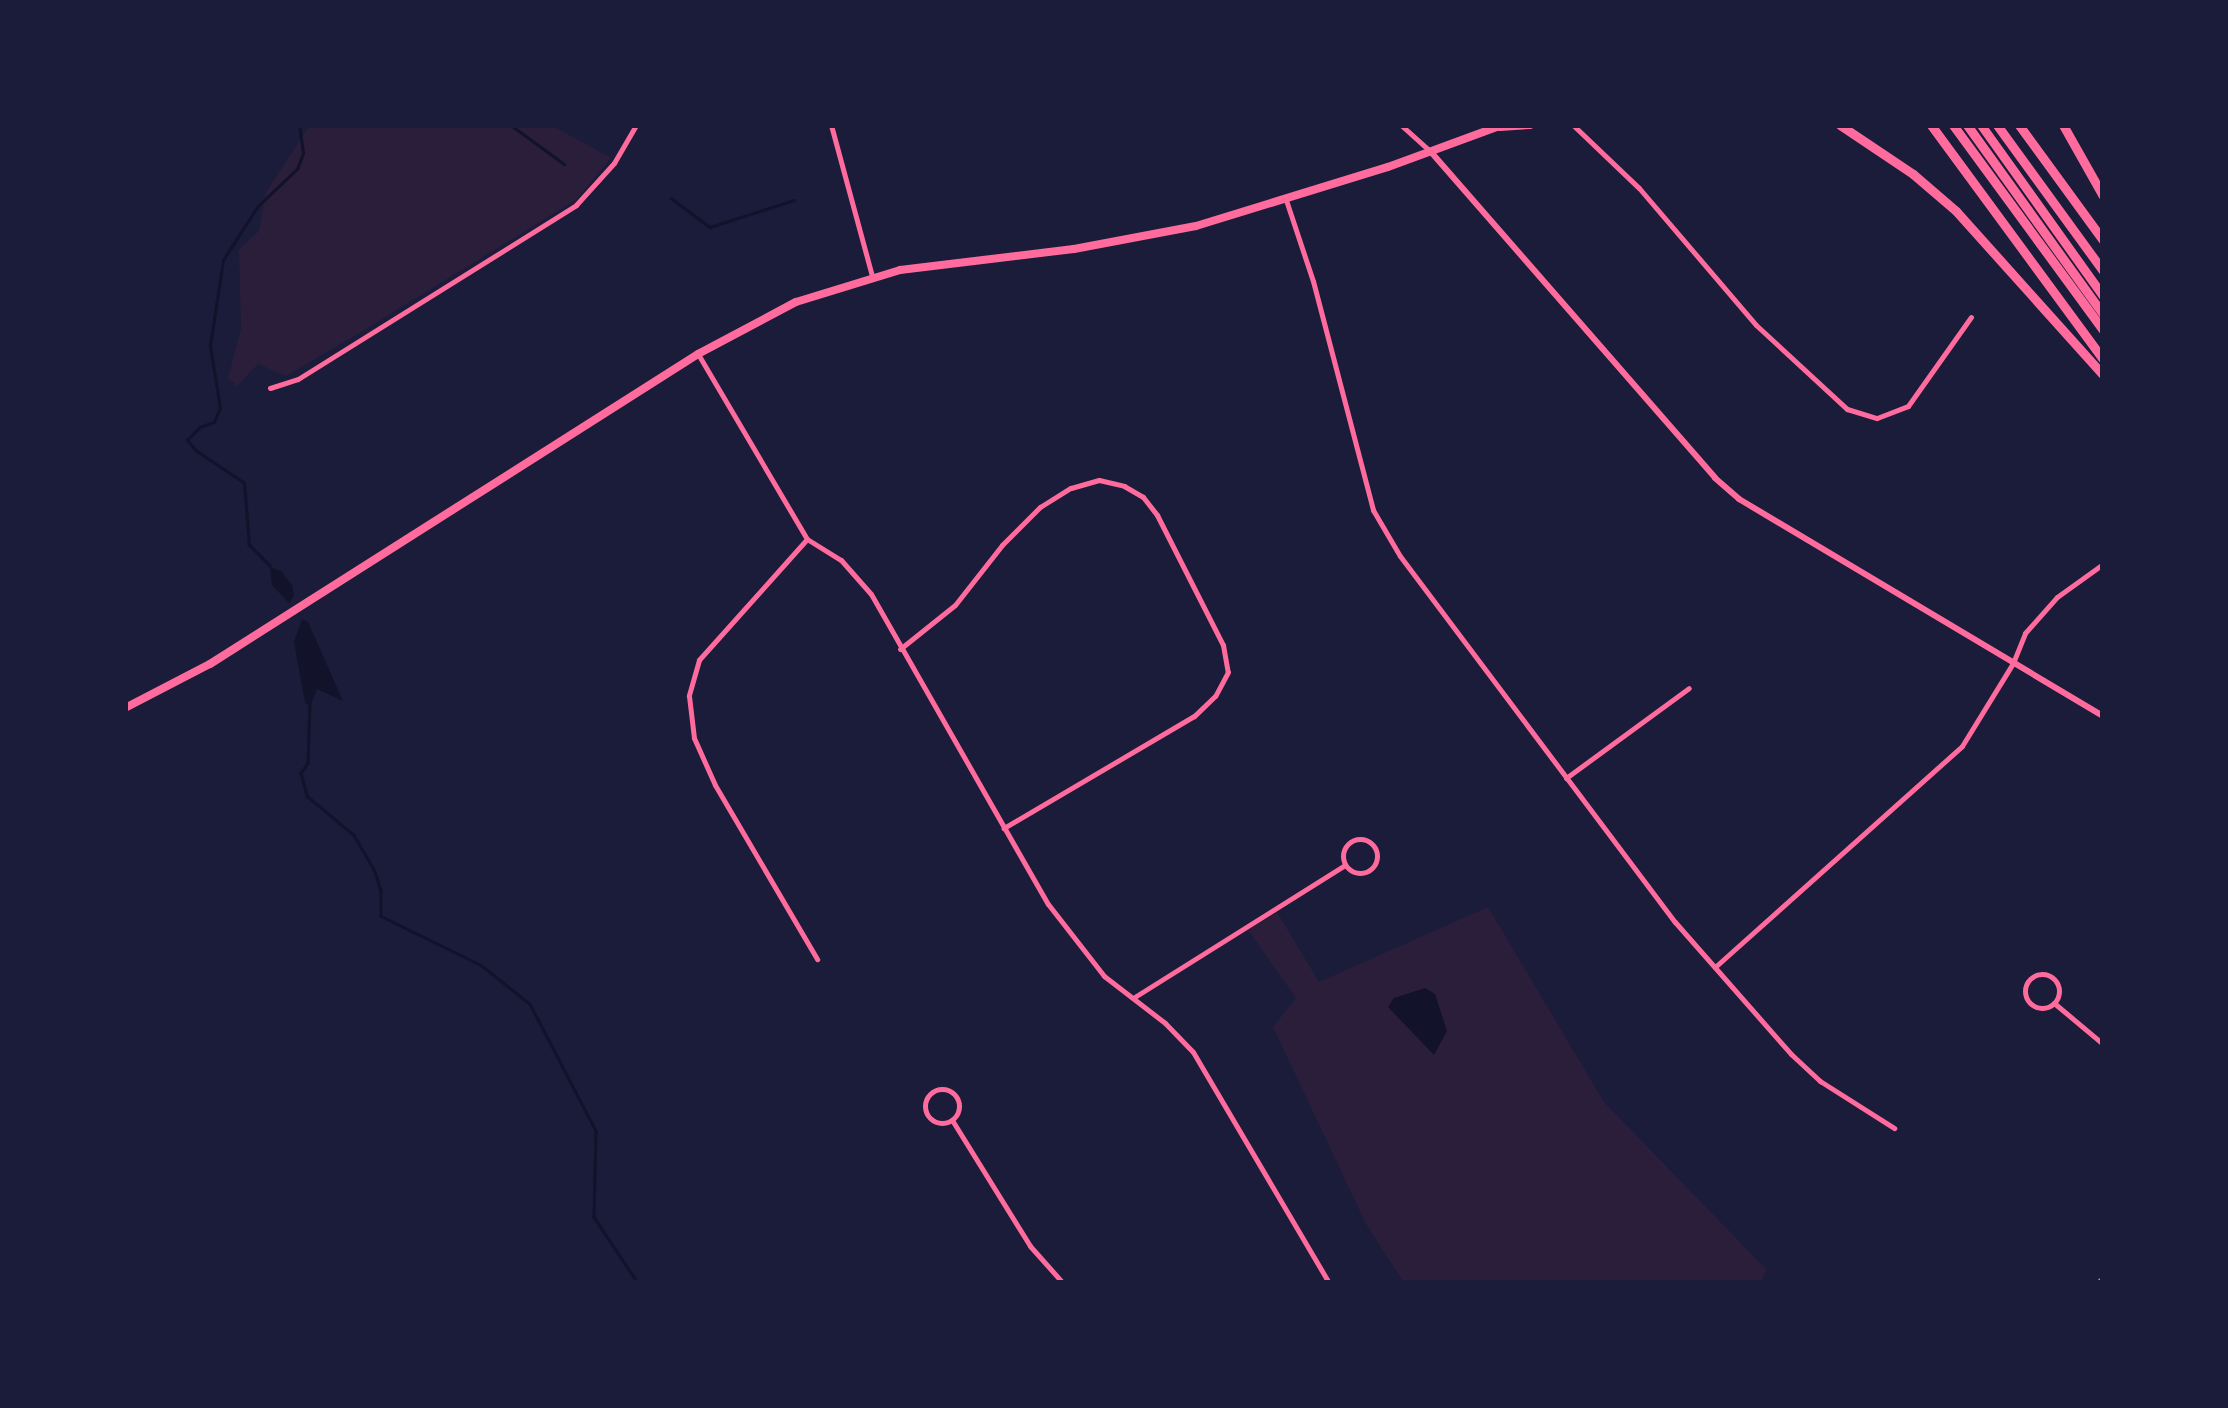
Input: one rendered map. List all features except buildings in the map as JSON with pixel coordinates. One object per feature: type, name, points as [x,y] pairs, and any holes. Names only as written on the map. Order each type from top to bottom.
[{"type":"highway","points":[[1840,125],[1913,174],[1956,211],[2103,375]]},
{"type":"highway","points":[[1931,125],[2103,359]]},
{"type":"highway","points":[[1953,125],[2103,330]]},
{"type":"highway","points":[[1967,125],[2103,314]]},
{"type":"highway","points":[[1981,125],[2103,296]]},
{"type":"highway","points":[[1997,125],[2103,271]]},
{"type":"highway","points":[[2019,125],[2103,240]]},
{"type":"highway","points":[[2064,125],[2103,196]]},
{"type":"main road","points":[[125,708],[210,664],[698,354],[796,302],[872,276],[1128,240],[1286,200],[1501,126],[1530,125]]},
{"type":"street","points":[[270,388],[298,379],[576,206],[614,163],[636,125]]},
{"type":"street","points":[[831,125],[872,276]]},
{"type":"street","points":[[1401,125],[1432,152],[1715,478],[1766,518],[2103,716]]},
{"type":"street","points":[[1573,125],[1640,188],[1756,326],[1847,410],[1877,418],[1908,406],[1971,317]]},
{"type":"street","points":[[1286,200],[1313,281],[1372,510],[1400,556],[1675,922],[1820,1082],[1894,1128]]},
{"type":"street","points":[[698,354],[807,539],[841,560],[871,594],[1071,938],[1104,976],[1193,1052],[1329,1283]]},
{"type":"street","points":[[900,648],[941,618],[1040,507],[1071,488],[1099,480],[1124,486],[1144,497],[1157,515],[1223,645],[1228,672],[1215,696],[1194,716],[1004,828]]},
{"type":"street","points":[[807,539],[699,660],[689,696],[694,738],[714,785],[818,959]]},
{"type":"street","points":[[1716,967],[1962,746],[2013,663],[2025,633],[2058,596],[2103,564]]},
{"type":"street","points":[[1566,778],[1689,688]]},
{"type":"street","points":[[1367,840],[1375,847],[1378,857],[1370,871],[1354,872],[1345,865],[1344,849],[1351,841],[1367,840]]},
{"type":"street","points":[[1133,998],[1345,865]]},
{"type":"street","points":[[2048,974],[2057,982],[2059,993],[2054,1003],[2044,1008],[2028,1002],[2024,992],[2031,976],[2048,974]]},
{"type":"street","points":[[2054,1003],[2103,1044]]},
{"type":"street","points":[[950,1090],[958,1098],[960,1109],[952,1120],[938,1123],[929,1117],[926,1100],[934,1091],[950,1090]]},
{"type":"street","points":[[952,1120],[1030,1246],[1063,1283]]},
{"type":"street","points":[[2097,1283],[2103,1278]]},
{"type":"shaded area","points":[[310,125],[551,125],[611,158],[577,199],[356,335],[286,376],[258,364],[237,386],[228,378],[241,329],[239,249],[259,231],[266,192]]},
{"type":"shaded area","points":[[270,567],[281,571],[292,585],[294,596],[289,603],[272,585]]},
{"type":"shaded area","points":[[302,619],[308,622],[343,701],[317,689],[312,702],[305,702],[294,642]]},
{"type":"shaded area","points":[[1488,907],[1604,1102],[1767,1270],[1760,1283],[1404,1283],[1366,1224],[1273,1027],[1296,998],[1248,930],[1277,912],[1319,982]]},
{"type":"shaded area","points":[[1425,988],[1435,994],[1447,1031],[1434,1055],[1388,1007],[1394,998]]},
{"type":"waterway","points":[[270,566],[249,545],[244,483],[196,451],[187,440],[200,427],[214,422],[220,408],[210,346],[223,260],[258,206],[297,169],[303,153],[299,125]]},
{"type":"waterway","points":[[511,125],[564,164]]},
{"type":"waterway","points":[[671,198],[710,227],[794,200]]},
{"type":"waterway","points":[[310,701],[308,763],[301,773],[307,796],[354,835],[374,869],[381,890],[381,916],[481,965],[530,1004],[596,1131],[594,1217],[638,1283]]}]
